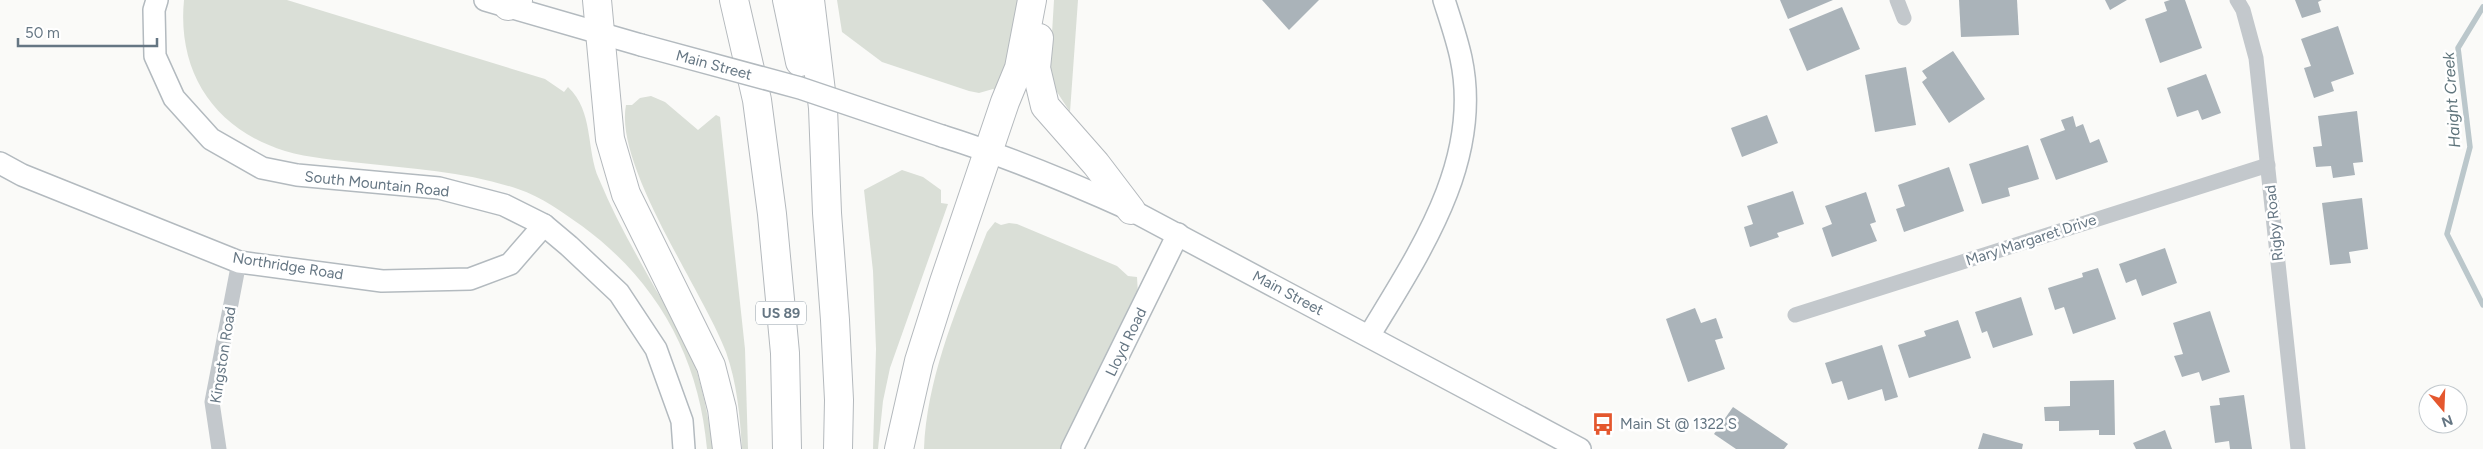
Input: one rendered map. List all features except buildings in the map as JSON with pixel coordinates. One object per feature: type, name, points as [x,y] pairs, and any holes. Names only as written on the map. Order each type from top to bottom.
[{"type":"highway","points":[[597,0],[610,139],[626,194],[712,366],[722,409],[727,449]]},
{"type":"highway","points":[[719,0],[748,126],[766,178]]},
{"type":"highway","name":"US 89","points":[[734,0],[757,100],[785,353],[787,449]]},
{"type":"highway","points":[[787,0],[816,142],[827,213]]},
{"type":"highway","points":[[810,0],[823,108],[827,213],[839,400],[838,449]]},
{"type":"highway","points":[[899,449],[907,422],[919,361],[988,151],[1005,102],[1020,68],[1032,0]]},
{"type":"highway","points":[[1038,0],[1040,18],[1036,68],[1046,106],[1096,164],[1131,210]]},
{"type":"highway","points":[[907,422],[911,449]]},
{"type":"street","name":"South Mountain Road","points":[[157,0],[154,10],[155,56],[174,98],[211,138],[262,168],[297,174],[439,188],[504,205],[544,225],[619,293],[656,349],[682,421],[684,449]]},
{"type":"street","points":[[1369,336],[1442,209],[1461,148],[1465,112],[1462,60],[1444,0]]},
{"type":"street","points":[[1897,0],[1904,18]]},
{"type":"street","name":"Rigby Road","points":[[2237,0],[2243,10],[2256,58],[2298,449]]},
{"type":"street","name":"Main Street","points":[[504,2],[640,45],[800,88],[988,151],[1069,182],[1178,234],[1580,449]]},
{"type":"street","name":"Northridge Road","points":[[0,163],[22,175],[239,262],[382,281],[470,279],[510,264],[544,225]]},
{"type":"street","name":"Mary Margaret Drive","points":[[1795,316],[2268,165]]},
{"type":"street","name":"Lloyd Road","points":[[1072,449],[1178,234]]},
{"type":"street","name":"Kingston Road","points":[[219,449],[212,402],[239,262]]},
{"type":"shaded area","points":[[184,0],[287,0],[545,79],[564,92],[568,87],[582,107],[595,168],[605,193],[633,249],[687,343],[701,388],[713,449],[707,449],[695,383],[684,353],[670,324],[652,296],[632,271],[609,248],[582,226],[544,201],[499,183],[421,169],[332,160],[303,155],[285,151],[260,141],[238,128],[220,113],[205,94],[194,74],[187,51],[183,26]]},
{"type":"shaded area","points":[[837,0],[1019,0],[1015,39],[998,92],[993,89],[979,93],[969,91],[882,62],[842,32]]},
{"type":"shaded area","points":[[1054,0],[1078,0],[1070,112],[1057,92],[1052,94],[1049,83]]},
{"type":"shaded area","points":[[651,96],[665,102],[698,130],[716,115],[720,117],[745,349],[748,449],[742,449],[737,400],[726,352],[715,326],[646,194],[633,161],[626,131],[626,105],[632,105],[640,98]]},
{"type":"shaded area","points":[[902,170],[923,177],[941,190],[941,203],[948,204],[890,368],[883,401],[878,449],[873,449],[876,349],[873,271],[864,190]]},
{"type":"shaded area","points":[[995,222],[1001,225],[1017,224],[1117,266],[1128,276],[1137,277],[1138,294],[1063,449],[924,449],[931,393],[946,338],[987,232]]},
{"type":"waterway","name":"Haight Creek","points":[[2483,7],[2458,48],[2470,147],[2447,234],[2483,305]]},
{"type":"place","name":"Main St @ 1322 S","points":[[1603,424]]}]
